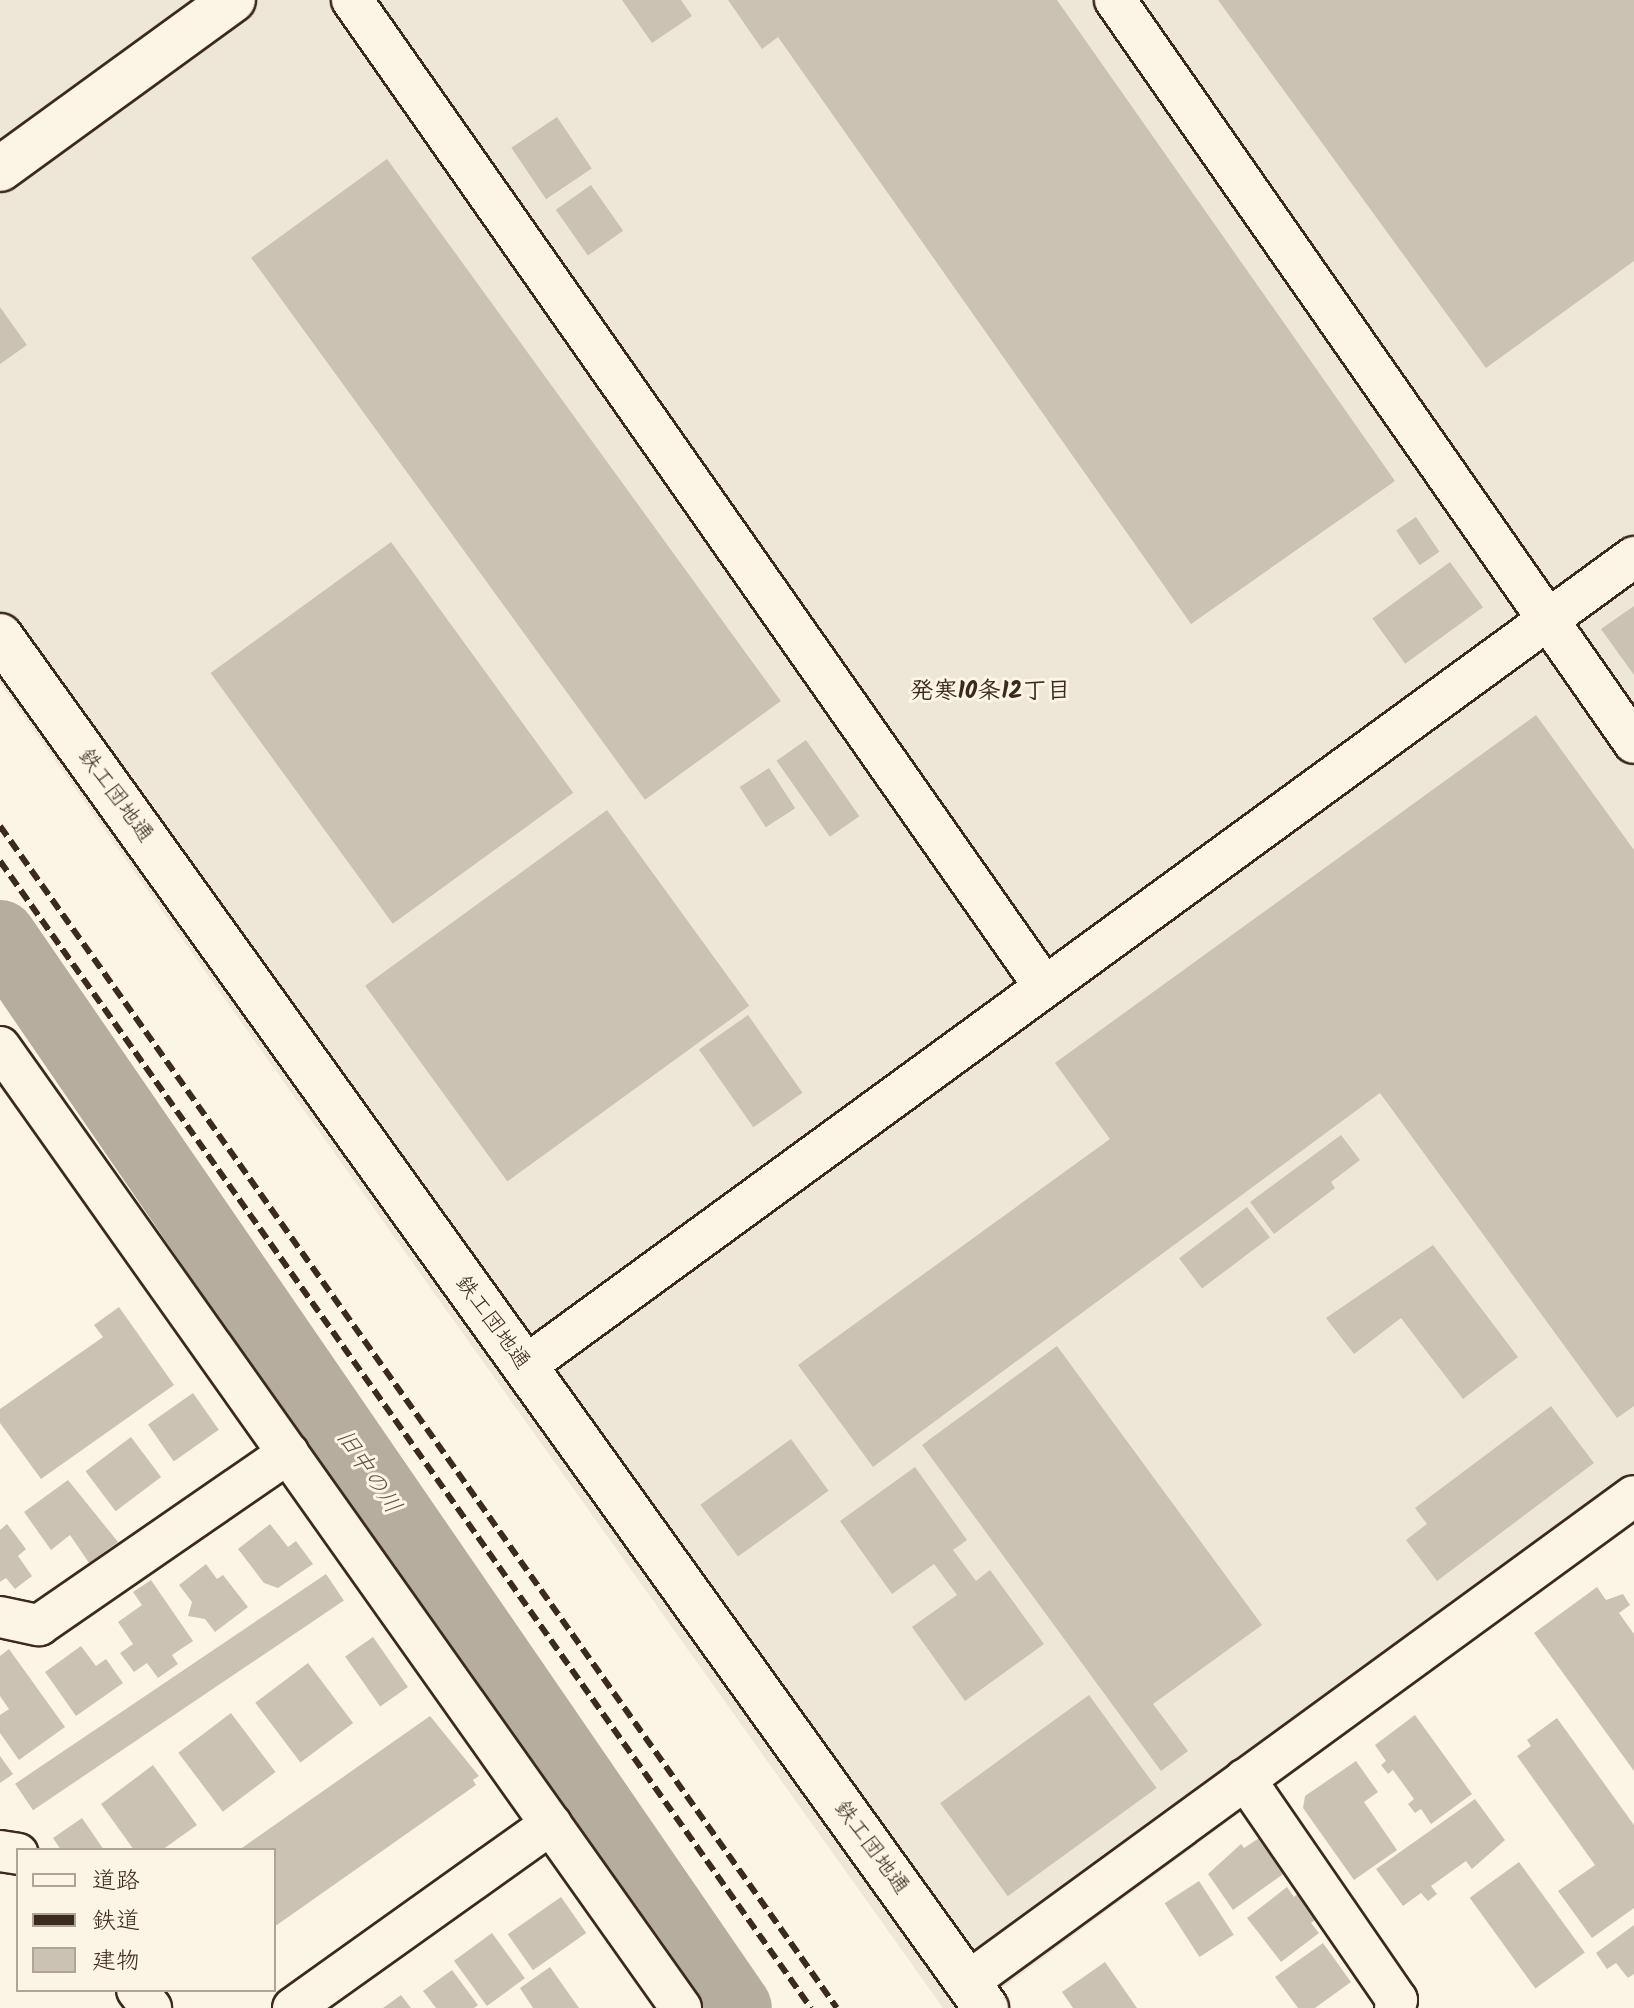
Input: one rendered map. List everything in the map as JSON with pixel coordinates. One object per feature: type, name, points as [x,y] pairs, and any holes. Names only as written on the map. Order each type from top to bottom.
[{"type":"street","points":[[0,169],[233,0]]},
{"type":"street","points":[[352,0],[1044,986]]},
{"type":"street","points":[[1115,0],[1634,743]]},
{"type":"street","points":[[524,1367],[1634,557]]},
{"type":"street","name":"鉄工団地通","points":[[0,636],[977,1995]]},
{"type":"street","points":[[0,1047],[681,2008]]},
{"type":"street","points":[[0,1617],[39,1625],[288,1453]]},
{"type":"street","points":[[977,1995],[1245,1779],[1634,1496]]},
{"type":"street","points":[[1245,1779],[1397,2000],[1395,2008]]},
{"type":"street","points":[[293,2008],[551,1824]]},
{"type":"street","points":[[139,1992],[151,2008]]},
{"type":"shaded area","points":[[0,0],[1634,0],[1634,1522],[975,2008],[943,2008],[0,683]]},
{"type":"building","points":[[622,0],[681,0],[692,16],[652,43]]},
{"type":"building","points":[[728,0],[1057,0],[1395,481],[1191,624],[778,37],[762,49]]},
{"type":"building","points":[[1218,0],[1634,0],[1634,261],[1486,368]]},
{"type":"building","points":[[557,117],[592,168],[546,199],[511,148]]},
{"type":"building","points":[[387,159],[781,701],[645,800],[251,258]]},
{"type":"building","points":[[591,185],[623,231],[588,256],[556,210]]},
{"type":"building","points":[[0,307],[27,345],[0,364]]},
{"type":"building","points":[[1416,517],[1439,552],[1420,565],[1396,530]]},
{"type":"building","points":[[391,542],[573,793],[393,924],[211,673]]},
{"type":"building","points":[[1450,562],[1483,607],[1405,664],[1372,618]]},
{"type":"building","points":[[1634,606],[1634,675],[1601,629]]},
{"type":"building","points":[[1536,715],[1634,850],[1634,1406],[1617,1418],[1380,1093],[873,1467],[798,1365],[1110,1139],[1055,1063]]},
{"type":"building","points":[[806,740],[859,816],[830,837],[777,761]]},
{"type":"building","points":[[769,768],[795,808],[766,827],[740,787]]},
{"type":"building","points":[[607,810],[749,1006],[507,1182],[365,986]]},
{"type":"building","points":[[748,1015],[802,1093],[753,1127],[699,1049]]},
{"type":"building","points":[[1341,1135],[1360,1160],[1331,1182],[1335,1188],[1274,1234],[1250,1202]]},
{"type":"building","points":[[1247,1207],[1270,1237],[1202,1289],[1179,1258]]},
{"type":"building","points":[[1433,1245],[1518,1357],[1463,1399],[1401,1318],[1354,1354],[1326,1318]]},
{"type":"building","points":[[119,1307],[174,1385],[41,1479],[0,1423],[0,1409],[103,1337],[94,1325]]},
{"type":"building","points":[[1057,1346],[1262,1625],[1153,1704],[1188,1751],[1161,1771],[922,1445]]},
{"type":"building","points":[[193,1393],[219,1430],[174,1461],[148,1425]]},
{"type":"building","points":[[1551,1406],[1594,1463],[1437,1581],[1406,1540],[1427,1524],[1415,1508]]},
{"type":"building","points":[[131,1437],[161,1477],[116,1511],[85,1471]]},
{"type":"building","points":[[791,1439],[829,1491],[738,1557],[700,1505]]},
{"type":"building","points":[[915,1467],[967,1540],[953,1550],[976,1581],[990,1570],[1044,1644],[965,1701],[912,1627],[957,1595],[934,1564],[892,1594],[840,1521]]},
{"type":"building","points":[[68,1480],[118,1542],[89,1563],[70,1535],[51,1550],[24,1512]]},
{"type":"building","points":[[7,1524],[26,1549],[18,1556],[32,1576],[15,1589],[6,1578],[0,1582],[0,1530]]},
{"type":"building","points":[[270,1524],[288,1547],[296,1541],[313,1564],[278,1588],[264,1583],[238,1549]]},
{"type":"building","points":[[206,1564],[217,1579],[223,1575],[248,1607],[215,1632],[205,1619],[188,1616],[192,1602],[179,1585]]},
{"type":"building","points":[[326,1574],[344,1601],[33,1810],[15,1784]]},
{"type":"building","points":[[151,1580],[193,1641],[172,1655],[178,1664],[158,1678],[147,1663],[134,1672],[120,1653],[133,1644],[118,1622],[142,1605],[133,1592]]},
{"type":"building","points":[[1597,1587],[1606,1600],[1623,1594],[1630,1605],[1619,1613],[1634,1634],[1634,1771],[1534,1633]]},
{"type":"building","points":[[373,1637],[408,1687],[380,1706],[345,1657]]},
{"type":"building","points":[[81,1646],[96,1666],[106,1659],[123,1683],[76,1716],[45,1672]]},
{"type":"building","points":[[9,1649],[65,1727],[19,1760],[0,1733],[0,1715],[9,1709],[0,1696],[0,1656]]},
{"type":"building","points":[[308,1663],[353,1723],[300,1763],[255,1703]]},
{"type":"building","points":[[1089,1695],[1157,1788],[1008,1896],[940,1803]]},
{"type":"building","points":[[231,1713],[276,1772],[223,1812],[178,1753]]},
{"type":"building","points":[[1415,1715],[1472,1794],[1431,1824],[1421,1809],[1415,1813],[1408,1804],[1414,1799],[1393,1770],[1388,1774],[1381,1765],[1386,1761],[1375,1745]]},
{"type":"building","points":[[430,1716],[479,1776],[473,1780],[476,1785],[276,1926],[276,1848],[242,1848]]},
{"type":"building","points":[[1557,1718],[1634,1825],[1634,1908],[1592,1938],[1558,1891],[1595,1865],[1517,1756],[1531,1746],[1527,1740]]},
{"type":"building","points":[[0,1756],[13,1774],[0,1783]]},
{"type":"building","points":[[1356,1761],[1378,1792],[1364,1802],[1397,1850],[1354,1880],[1303,1808],[1305,1796]]},
{"type":"building","points":[[153,1765],[197,1825],[165,1848],[133,1848],[101,1804]]},
{"type":"building","points":[[1475,1799],[1505,1840],[1472,1869],[1466,1861],[1431,1886],[1437,1894],[1428,1901],[1421,1893],[1403,1906],[1376,1869]]},
{"type":"building","points":[[82,1818],[103,1848],[60,1848],[53,1838]]},
{"type":"building","points":[[1268,1832],[1293,1867],[1233,1910],[1208,1874],[1241,1844],[1244,1848]]},
{"type":"building","points":[[1519,1862],[1585,1953],[1535,1988],[1470,1898]]},
{"type":"building","points":[[1199,1881],[1234,1935],[1199,1957],[1165,1903]]},
{"type":"building","points":[[1287,1887],[1294,1897],[1305,1888],[1325,1913],[1311,1923],[1319,1933],[1281,1962],[1247,1918]]},
{"type":"building","points":[[561,1897],[586,1933],[533,1970],[508,1934]]},
{"type":"building","points":[[1634,1925],[1634,1974],[1628,1978],[1616,1963],[1607,1969],[1596,1953]]},
{"type":"building","points":[[492,1933],[525,1978],[487,2006],[454,1961]]},
{"type":"building","points":[[1323,1943],[1351,1982],[1315,2008],[1298,2008],[1275,1977]]},
{"type":"building","points":[[1105,1962],[1137,2008],[1073,2008],[1062,1992]]},
{"type":"building","points":[[550,1967],[579,2008],[533,2008],[520,1988]]},
{"type":"building","points":[[452,1970],[478,2005],[474,2008],[436,2008],[423,1991]]},
{"type":"building","points":[[401,1995],[411,2008],[383,2008]]},
{"type":"waterway","name":"旧中の川","points":[[0,936],[736,2008]]},
{"type":"railway","points":[[0,826],[837,2008]]},
{"type":"railway","points":[[0,861],[811,2008]]},
{"type":"district","name":"発寒10条12丁目","points":[[990,692]]}]
